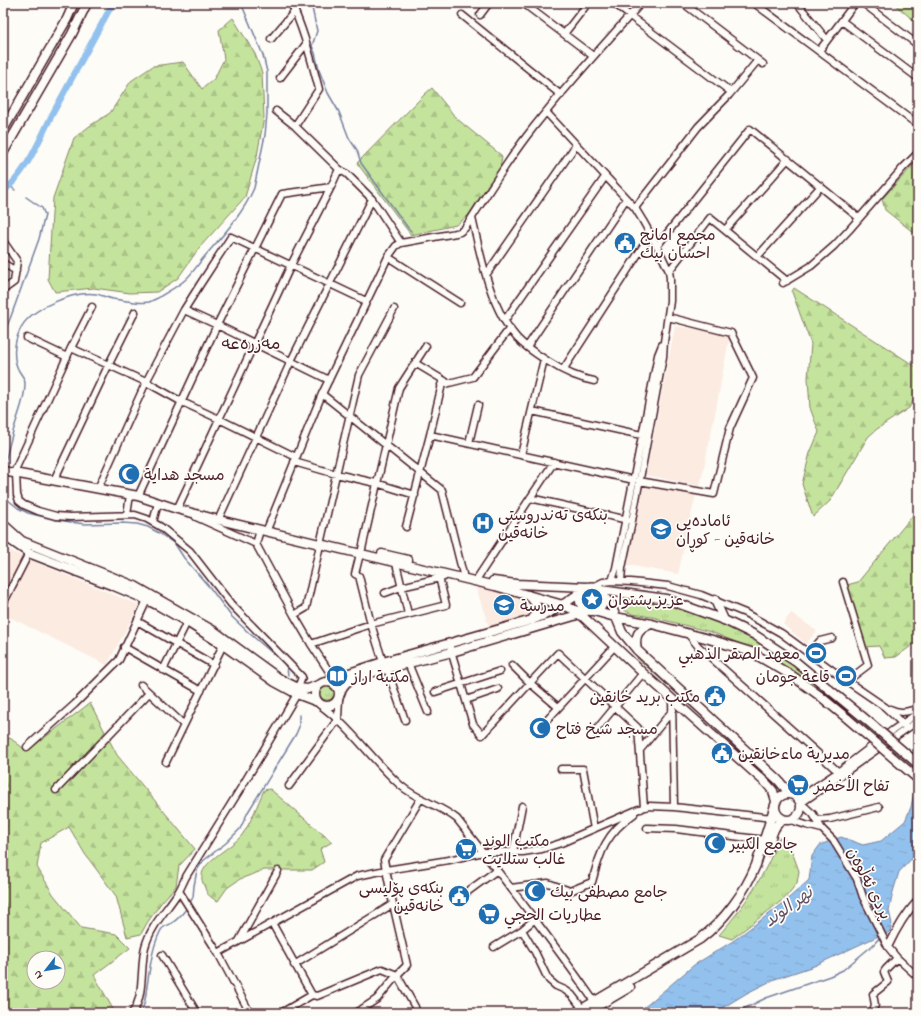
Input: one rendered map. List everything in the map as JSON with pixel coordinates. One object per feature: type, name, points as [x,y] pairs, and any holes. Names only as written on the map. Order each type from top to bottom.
[{"type":"main road","points":[[3,130],[67,19],[74,3]]},
{"type":"main road","points":[[3,153],[72,34],[87,3]]},
{"type":"main road","points":[[3,466],[14,470],[138,496],[158,503],[220,516],[264,529]]},
{"type":"main road","points":[[3,471],[14,470],[56,476],[140,492],[180,507],[264,529],[497,582],[593,590],[666,599],[724,620],[756,635],[796,662],[918,764]]},
{"type":"main road","points":[[3,524],[12,534],[22,541],[135,586],[169,604],[214,631],[298,691],[327,707],[337,702],[341,688],[347,681],[358,676],[385,665],[408,663],[543,617],[593,590]]},
{"type":"main road","points":[[3,535],[29,553],[147,600],[188,622],[275,682],[298,691],[330,680],[385,665],[592,611],[601,606],[603,603],[593,590]]},
{"type":"main road","points":[[361,552],[439,575],[449,576],[528,595],[563,605],[581,614],[614,647],[766,783],[773,791],[776,803],[776,812],[785,819]]},
{"type":"main road","points":[[593,590],[580,596],[583,607],[615,617],[652,624],[689,635],[709,639],[750,652],[791,675],[848,719],[918,780]]},
{"type":"main road","points":[[593,590],[611,605],[622,632],[637,650],[773,775],[790,794],[793,794],[800,802],[801,813],[795,819],[785,819],[778,823],[774,828],[762,867],[748,894],[715,933],[703,943],[596,1004]]},
{"type":"main road","points":[[528,595],[533,599],[536,607],[536,614],[532,620]]},
{"type":"main road","points":[[715,600],[724,620]]},
{"type":"main road","points":[[637,650],[635,643],[636,636],[645,626],[652,624]]},
{"type":"main road","points":[[330,680],[339,693]]},
{"type":"main road","points":[[318,685],[315,696],[319,703]]},
{"type":"main road","points":[[575,1013],[585,1011],[712,930],[746,887],[756,865],[776,803],[782,795],[790,794]]},
{"type":"street","points":[[291,3],[306,44],[319,89],[295,126]]},
{"type":"street","points":[[480,15],[489,3]]},
{"type":"street","points":[[523,3],[593,56]]},
{"type":"street","points":[[564,34],[588,3]]},
{"type":"street","points":[[614,3],[731,92]]},
{"type":"street","points":[[256,544],[295,460],[322,394],[388,257],[396,246],[401,243],[460,232],[465,228],[517,150],[546,112],[593,56],[642,3]]},
{"type":"street","points":[[635,208],[698,127],[760,62],[683,3]]},
{"type":"street","points":[[754,3],[918,125]]},
{"type":"street","points":[[797,3],[827,40]]},
{"type":"street","points":[[846,3],[851,9]]},
{"type":"street","points":[[819,51],[855,3]]},
{"type":"street","points":[[863,3],[918,44]]},
{"type":"street","points":[[270,39],[295,11]]},
{"type":"street","points":[[462,15],[560,95]]},
{"type":"street","points":[[842,21],[918,78]]},
{"type":"street","points":[[280,78],[306,44]]},
{"type":"street","points":[[276,111],[295,126],[372,199],[401,243]]},
{"type":"street","points":[[546,112],[635,208],[644,221],[657,246],[669,271],[671,281],[664,342],[658,355],[645,436],[629,520],[621,582]]},
{"type":"street","points":[[657,246],[750,129],[859,218]]},
{"type":"street","points":[[486,276],[576,145]]},
{"type":"street","points":[[669,271],[710,218],[785,282],[811,266],[823,256],[849,230],[918,153]]},
{"type":"street","points":[[725,230],[788,159]]},
{"type":"street","points":[[330,680],[256,544],[180,507],[254,343],[339,169]]},
{"type":"street","points":[[505,320],[605,177]]},
{"type":"street","points":[[757,257],[821,186]]},
{"type":"street","points":[[140,492],[217,325],[282,194],[331,188]]},
{"type":"street","points":[[220,516],[291,361],[372,199]]},
{"type":"street","points":[[527,347],[626,199]]},
{"type":"street","points":[[472,218],[486,276],[498,307],[517,338],[527,347],[562,370],[578,377],[594,381]]},
{"type":"street","points":[[562,370],[651,234]]},
{"type":"street","points":[[100,484],[146,382],[184,310],[231,237],[366,301]]},
{"type":"street","points":[[3,241],[17,261],[14,282],[3,290]]},
{"type":"street","points":[[388,257],[460,303]]},
{"type":"street","points":[[3,264],[16,271]]},
{"type":"street","points":[[92,307],[67,356],[14,470],[19,501],[24,505],[38,511],[56,516],[127,515],[141,517],[153,522],[190,551],[231,604],[302,677],[298,691],[244,783],[187,875],[179,891],[152,930],[145,948],[138,1002],[132,1013]]},
{"type":"street","points":[[294,615],[306,608],[359,375],[394,309]]},
{"type":"street","points":[[184,310],[329,380]]},
{"type":"street","points":[[56,476],[135,312]]},
{"type":"street","points":[[430,435],[636,480],[714,494],[730,428],[753,378],[731,333],[668,317]]},
{"type":"street","points":[[415,363],[444,382],[473,377],[510,328]]},
{"type":"street","points":[[27,338],[67,356]]},
{"type":"street","points":[[405,720],[370,624],[359,576],[356,574],[399,388],[426,346]]},
{"type":"street","points":[[71,348],[146,382],[182,402],[257,437],[295,460],[336,474],[376,483],[415,495]]},
{"type":"street","points":[[521,455],[544,359]]},
{"type":"street","points":[[406,527],[444,382]]},
{"type":"street","points":[[322,394],[442,490],[463,574]]},
{"type":"street","points":[[469,444],[478,404]]},
{"type":"street","points":[[532,411],[645,436]]},
{"type":"street","points":[[478,578],[554,462]]},
{"type":"street","points":[[127,515],[130,495]]},
{"type":"street","points":[[530,498],[629,520]]},
{"type":"street","points":[[153,522],[158,503]]},
{"type":"street","points":[[612,581],[629,520]]},
{"type":"street","points":[[3,604],[29,553]]},
{"type":"street","points":[[396,563],[408,614]]},
{"type":"street","points":[[311,644],[370,624],[446,605],[439,575],[385,593]]},
{"type":"street","points":[[593,590],[603,582],[612,581],[668,586],[701,595],[745,613],[781,632],[809,654],[885,707],[905,726]]},
{"type":"street","points":[[843,582],[868,665],[847,681]]},
{"type":"street","points":[[27,747],[75,704],[118,660],[147,600]]},
{"type":"street","points":[[137,621],[214,664]]},
{"type":"street","points":[[163,670],[188,622]]},
{"type":"street","points":[[689,635],[698,646],[840,773]]},
{"type":"street","points":[[809,654],[820,640],[832,638]]},
{"type":"street","points":[[166,762],[223,645]]},
{"type":"street","points":[[124,647],[201,691]]},
{"type":"street","points":[[548,718],[614,647]]},
{"type":"street","points":[[451,648],[473,724],[482,735],[558,653],[638,728],[644,807]]},
{"type":"street","points":[[408,663],[428,712]]},
{"type":"street","points":[[512,665],[558,707]]},
{"type":"street","points":[[435,692],[500,671]]},
{"type":"street","points":[[591,736],[643,673]]},
{"type":"street","points":[[141,685],[184,725]]},
{"type":"street","points":[[466,700],[498,689]]},
{"type":"street","points":[[56,790],[149,693]]},
{"type":"street","points":[[289,786],[338,719],[339,693]]},
{"type":"street","points":[[674,807],[672,712],[675,702]]},
{"type":"street","points":[[319,703],[338,719],[386,772],[402,786],[421,798],[449,812],[457,819],[535,919],[596,1004]]},
{"type":"street","points":[[885,707],[900,712],[918,708]]},
{"type":"street","points":[[640,750],[672,712]]},
{"type":"street","points":[[800,802],[905,726],[918,713]]},
{"type":"street","points":[[905,726],[918,720]]},
{"type":"street","points":[[638,735],[646,742]]},
{"type":"street","points":[[561,769],[583,769],[594,829]]},
{"type":"street","points":[[356,1013],[377,999],[407,965],[384,860],[421,798]]},
{"type":"street","name":"پردی ئەڵوەن","points":[[800,802],[813,814],[822,829],[833,840],[857,879],[863,897],[888,947],[897,958],[917,976]]},
{"type":"street","points":[[513,852],[522,806]]},
{"type":"street","points":[[218,953],[357,876],[437,862],[483,852],[533,851],[542,849],[561,843],[644,807],[674,807],[785,819],[806,826],[822,829]]},
{"type":"street","points":[[511,888],[548,883],[570,891],[592,882],[596,864],[604,845],[610,836],[621,823],[644,807]]},
{"type":"street","points":[[817,820],[830,819],[879,807]]},
{"type":"street","points":[[647,828],[676,829],[764,840]]},
{"type":"street","points":[[239,941],[278,870]]},
{"type":"street","points":[[467,892],[497,870]]},
{"type":"street","points":[[179,891],[218,953],[250,1013]]},
{"type":"street","points":[[888,947],[901,922],[910,908],[918,900]]},
{"type":"street","points":[[294,965],[393,904]]},
{"type":"street","points":[[494,947],[522,930],[535,919]]},
{"type":"street","points":[[272,923],[312,995]]},
{"type":"street","points":[[522,930],[546,975],[556,986],[572,995],[585,1011]]},
{"type":"street","points":[[162,955],[196,1013]]},
{"type":"street","points":[[872,1013],[875,1005],[873,994],[888,982],[884,972],[897,958]]},
{"type":"street","points":[[281,1013],[312,995],[317,996],[382,969],[397,975],[415,1007],[416,1013]]},
{"type":"shaded area","points":[[675,326],[730,334],[700,486],[646,475]]},
{"type":"shaded area","name":"ئامادەیی خانەقین - کوڕان","points":[[644,485],[696,494],[678,574],[628,565]]},
{"type":"shaded area","points":[[3,547],[32,561],[139,605],[107,665],[3,614]]},
{"type":"shaded area","name":"مدرسة","points":[[475,585],[521,597],[528,606],[529,613],[524,618],[489,627]]},
{"type":"shaded area","points":[[791,613],[817,631],[806,644],[783,624]]},
{"type":"green space","points":[[893,3],[918,3],[918,24]]},
{"type":"green space","points":[[233,18],[255,54],[262,73],[264,117],[257,156],[245,197],[199,248],[178,278],[157,292],[130,293],[94,288],[55,292],[48,279],[53,198],[74,138],[110,113],[131,81],[153,66],[183,62],[202,89],[214,79],[224,59],[219,30]]},
{"type":"green space","points":[[432,88],[456,118],[502,156],[500,169],[469,215],[456,225],[411,235],[357,163]]},
{"type":"green space","points":[[918,160],[918,236],[885,210],[882,199]]},
{"type":"green space","points":[[794,288],[918,368],[918,392],[909,408],[877,429],[868,437],[830,501],[813,517],[802,484],[810,453],[819,432],[810,408],[808,378],[811,344],[792,292]]},
{"type":"green space","points":[[918,509],[918,641],[896,657],[885,658],[879,646],[863,647],[847,585],[858,582]]},
{"type":"green space","points":[[624,593],[671,604],[699,614],[761,642],[756,650],[711,632],[652,617],[632,614],[624,610]]},
{"type":"green space","points":[[782,655],[885,741],[882,744],[833,701],[779,662]]},
{"type":"green space","points":[[637,656],[780,786],[781,788],[637,658]]},
{"type":"green space","points":[[327,684],[333,686],[335,692],[333,698],[327,700],[321,698],[319,692],[321,686]]},
{"type":"green space","points":[[90,703],[117,755],[195,849],[179,866],[176,886],[161,903],[141,934],[127,937],[116,896],[85,854],[69,827],[41,843],[37,867],[53,894],[81,928],[116,934],[130,948],[94,975],[114,1011],[112,1013],[16,1013],[3,1007],[3,740],[10,738],[27,751]]},
{"type":"green space","points":[[270,789],[332,842],[320,849],[324,862],[312,870],[264,870],[240,879],[227,888],[218,901],[207,893],[202,879],[203,870],[212,860],[238,840],[252,819],[264,790]]},
{"type":"green space","points":[[779,838],[790,842],[799,871],[797,883],[785,898],[732,939],[719,935],[754,890],[768,864]]},
{"type":"water","name":"نهر الوند","points":[[918,783],[918,852],[899,872],[889,911],[892,924],[890,931],[885,935],[876,937],[814,966],[775,979],[747,993],[714,1013],[635,1013],[647,1005],[694,965],[733,941],[781,905],[809,880],[812,856],[820,845],[841,837],[863,845],[881,841],[905,821],[911,807],[915,787]]},
{"type":"waterway","points":[[3,192],[12,184],[32,155],[53,113],[113,3]]},
{"type":"waterway","points":[[4,469],[24,394],[24,380],[15,361],[15,345],[20,330],[25,322],[42,308],[76,295],[96,294],[113,299],[142,303],[158,298],[179,285],[191,274],[232,224],[249,198],[254,188],[265,135],[267,114],[267,72],[263,55],[241,3]]},
{"type":"waterway","points":[[311,3],[317,31],[312,46],[328,93],[339,112],[349,138],[357,150],[361,163],[411,231]]},
{"type":"waterway","points":[[10,186],[15,190]]},
{"type":"waterway","points":[[3,335],[39,239],[45,215],[42,208],[26,197]]},
{"type":"waterway","points":[[3,493],[8,500],[18,508],[28,513],[52,519],[84,524],[137,524],[148,527],[159,533],[175,544],[184,558],[211,589],[231,616],[284,663],[287,668],[288,675]]},
{"type":"waterway","points":[[190,903],[193,897],[197,870],[203,861],[226,843],[240,829],[248,812],[296,734],[299,727],[299,715]]},
{"type":"waterway","points":[[141,1013],[157,938],[162,928],[176,920],[187,908]]},
{"type":"waterway","points":[[735,1013],[766,998],[843,970],[873,945],[881,936]]},
{"type":"place","name":"مجمع امانج احسان بيك","points":[[625,243]]},
{"type":"place","name":"مسجد هداية","points":[[129,474]]},
{"type":"place","name":"بنکەی تەندروستی خانەقین","points":[[483,523]]},
{"type":"place","name":"ئامادەیی خانەقین - کوڕان","points":[[661,529]]},
{"type":"place","name":"عزيز پشتوان","points":[[592,599]]},
{"type":"place","name":"مدرسة","points":[[504,605]]},
{"type":"place","name":"معهد الصقر الذهبي","points":[[816,653]]},
{"type":"place","name":"مكتبة اراز","points":[[337,676]]},
{"type":"place","name":"قاعة جومان","points":[[846,676]]},
{"type":"place","name":"مكتب بريد خانقين","points":[[715,696]]},
{"type":"place","name":"مسجد شيخ فتاح","points":[[540,728]]},
{"type":"place","name":"مديرية ماءخانقين","points":[[722,753]]},
{"type":"place","name":"تفاح الأخضر","points":[[798,785]]},
{"type":"place","name":"جامع الكبير","points":[[715,843]]},
{"type":"place","name":"مكتب الوند غالب ستلايت","points":[[466,849]]},
{"type":"place","name":"جامع مصطفى بيك","points":[[535,891]]},
{"type":"place","name":"بنکەی پۆلیسی خانەقین","points":[[459,896]]},
{"type":"place","name":"عطاريات الحجي","points":[[489,914]]},
{"type":"district","name":"مەزرەعە","points":[[251,343]]}]
